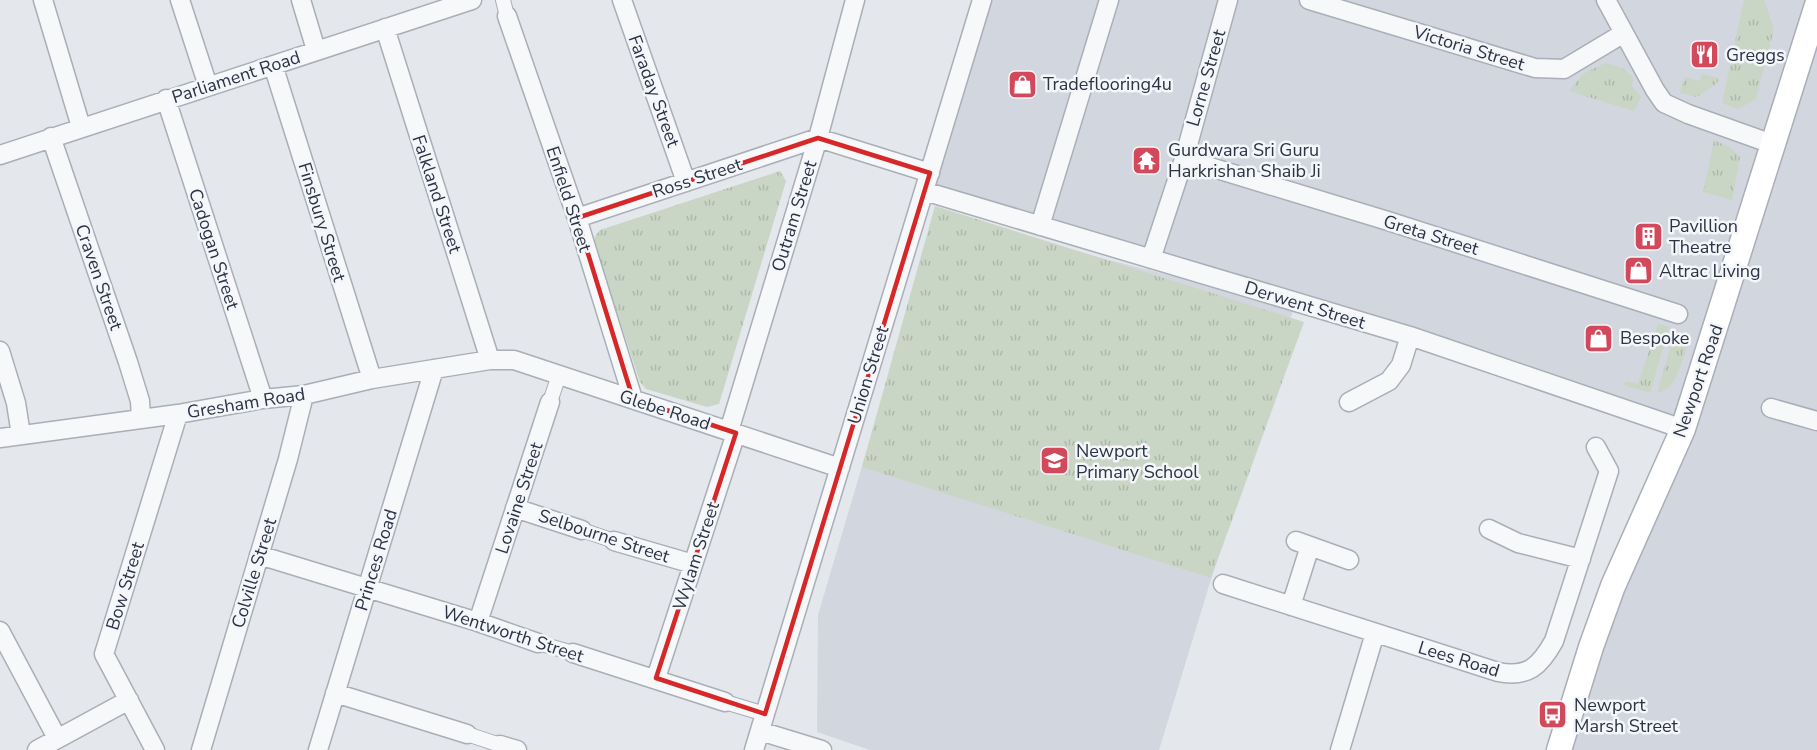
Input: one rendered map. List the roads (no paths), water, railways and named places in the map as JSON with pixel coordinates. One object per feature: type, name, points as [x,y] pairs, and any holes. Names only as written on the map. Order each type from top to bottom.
[{"type":"main road","name":"Newport Road","points":[[1559,750],[1591,647],[1613,586],[1683,429],[1817,5]]},
{"type":"street","points":[[43,0],[81,128]]},
{"type":"street","points":[[180,0],[208,86]]},
{"type":"street","points":[[301,0],[316,51]]},
{"type":"street","name":"Parliament Road","points":[[0,155],[385,28],[439,5],[472,0]]},
{"type":"street","name":"Faraday Street","points":[[621,0],[686,182]]},
{"type":"street","name":"Outram Street","points":[[733,432],[818,138],[855,0]]},
{"type":"street","name":"Union Street","points":[[754,750],[982,0]]},
{"type":"street","points":[[1040,226],[1109,0]]},
{"type":"street","name":"Lorne Street","points":[[1151,259],[1184,159],[1228,0]]},
{"type":"street","name":"Victoria Street","points":[[1309,0],[1535,68],[1564,69],[1624,33]]},
{"type":"street","points":[[1606,0],[1664,103],[1772,144]]},
{"type":"street","name":"Enfield Street","points":[[505,8],[577,218],[633,399]]},
{"type":"street","name":"Falkland Street","points":[[385,28],[490,360]]},
{"type":"street","name":"Finsbury Street","points":[[273,65],[372,379]]},
{"type":"street","name":"Cadogan Street","points":[[166,99],[263,399]]},
{"type":"street","name":"Craven Street","points":[[51,137],[128,362],[140,401],[141,419]]},
{"type":"street","points":[[818,138],[930,173]]},
{"type":"street","name":"Ross Street","points":[[577,218],[818,138]]},
{"type":"street","name":"Greta Street","points":[[1184,159],[1388,221],[1678,314]]},
{"type":"street","name":"Derwent Street","points":[[924,191],[1410,336],[1683,429]]},
{"type":"street","points":[[1349,402],[1389,381],[1401,365],[1410,336]]},
{"type":"street","points":[[0,351],[16,403],[21,435]]},
{"type":"street","name":"Gresham Road","points":[[0,438],[304,395],[372,379],[490,360]]},
{"type":"street","name":"Glebe Road","points":[[490,360],[514,360],[840,468]]},
{"type":"street","name":"Princes Road","points":[[318,750],[434,369]]},
{"type":"street","name":"Lovaine Street","points":[[478,622],[559,375]]},
{"type":"street","name":"Colville Street","points":[[201,750],[288,459],[304,395]]},
{"type":"street","points":[[1771,408],[1817,421]]},
{"type":"street","name":"Bow Street","points":[[155,750],[104,654],[177,414]]},
{"type":"street","name":"Wylam Street","points":[[656,678],[733,432]]},
{"type":"street","name":"Lees Road","points":[[1223,584],[1498,672],[1513,675],[1534,668],[1554,641],[1610,471],[1596,447]]},
{"type":"street","name":"Selbourne Street","points":[[515,508],[693,564]]},
{"type":"street","points":[[1489,530],[1518,543],[1581,559]]},
{"type":"street","points":[[1291,606],[1303,544],[1349,560]]},
{"type":"street","name":"Wentworth Street","points":[[259,555],[656,678],[725,702],[763,722]]},
{"type":"street","points":[[0,631],[57,738]]},
{"type":"street","points":[[1340,750],[1375,633]]},
{"type":"street","points":[[335,693],[509,747]]},
{"type":"street","points":[[37,750],[129,700]]},
{"type":"street","points":[[763,722],[822,750]]},
{"type":"place","name":"Greggs","points":[[1705,55]]},
{"type":"place","name":"Tradeflooring4u","points":[[1022,84]]},
{"type":"place","name":"Gurdwara Sri Guru Harkrishan Shaib Ji","points":[[1147,160]]},
{"type":"place","name":"Pavillion Theatre","points":[[1648,236]]},
{"type":"place","name":"Altrac Living","points":[[1638,271]]},
{"type":"place","name":"Bespoke","points":[[1599,338]]},
{"type":"place","name":"Newport Primary School","points":[[1055,461]]},
{"type":"place","name":"Newport Marsh Street","points":[[1553,715]]}]
